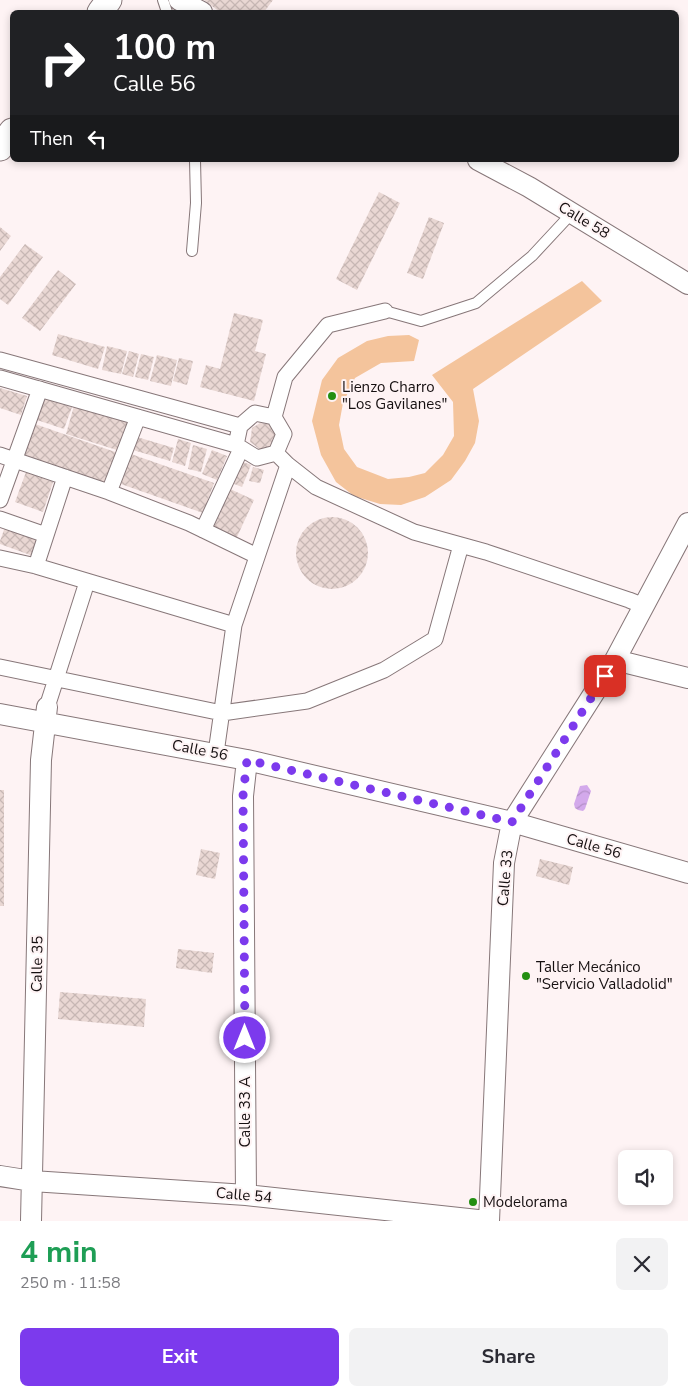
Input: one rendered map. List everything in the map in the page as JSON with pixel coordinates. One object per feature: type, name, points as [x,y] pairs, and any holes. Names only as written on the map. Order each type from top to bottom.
[{"type":"street","points":[[179,0],[198,10]]},
{"type":"street","points":[[0,148],[10,134]]},
{"type":"street","name":"Calle 58","points":[[482,162],[529,187],[688,284]]},
{"type":"street","points":[[276,453],[284,434],[274,417],[285,377],[328,325],[385,311]]},
{"type":"street","points":[[0,360],[240,426]]},
{"type":"street","points":[[0,378],[239,447],[257,458],[276,453]]},
{"type":"street","points":[[0,500],[7,458],[40,389]]},
{"type":"street","points":[[202,530],[239,447],[240,426],[254,413],[274,417]]},
{"type":"street","points":[[109,492],[138,417]]},
{"type":"street","points":[[276,453],[316,486],[414,532],[486,552],[644,606]]},
{"type":"street","points":[[7,458],[109,492],[189,523],[257,556]]},
{"type":"street","points":[[216,753],[234,626],[288,464]]},
{"type":"street","points":[[36,566],[65,477]]},
{"type":"street","points":[[0,519],[46,535]]},
{"type":"street","name":"Calle 33","points":[[488,1221],[504,862],[512,822],[615,660],[688,523]]},
{"type":"street","points":[[0,667],[222,713],[307,701],[384,670],[435,639],[461,545]]},
{"type":"street","points":[[0,558],[36,566],[234,626]]},
{"type":"street","points":[[46,715],[87,582]]},
{"type":"street","points":[[615,660],[688,678]]},
{"type":"street","name":"Calle 56","points":[[0,714],[46,715],[247,760],[512,822],[688,873]]},
{"type":"street","name":"Calle 35","points":[[31,1221],[41,760],[46,715]]},
{"type":"street","name":"Calle 33 A","points":[[246,1195],[243,796],[247,760]]},
{"type":"street","name":"Calle 54","points":[[0,1176],[32,1181],[246,1195],[488,1221]]},
{"type":"lane","points":[[192,251],[196,203],[195,162]]},
{"type":"lane","points":[[385,311],[421,321],[476,303],[532,256],[572,213]]},
{"type":"shaded area","name":"Lienzo Charro \"Los Gavilanes\"","points":[[582,281],[602,301],[473,389],[479,421],[475,443],[451,480],[425,497],[401,505],[380,504],[354,496],[336,482],[321,455],[312,421],[322,380],[338,358],[367,341],[388,336],[409,335],[419,340],[414,361],[381,363],[355,378],[343,403],[339,425],[344,449],[357,467],[388,479],[425,473],[443,455],[454,436],[453,402],[432,375]]},
{"type":"water","points":[[587,785],[591,791],[585,809],[583,811],[578,810],[574,804],[580,786]]},
{"type":"building","points":[[204,0],[273,0],[266,10],[217,10]]},
{"type":"building","points":[[379,192],[400,203],[357,290],[336,279]]},
{"type":"building","points":[[429,217],[444,223],[423,279],[407,273]]},
{"type":"building","points":[[0,227],[11,236],[0,251]]},
{"type":"building","points":[[25,244],[43,257],[8,305],[0,299],[0,277]]},
{"type":"building","points":[[58,270],[76,284],[40,331],[22,318]]},
{"type":"building","points":[[234,313],[263,320],[255,351],[266,354],[254,401],[200,387],[206,365],[220,369]]},
{"type":"building","points":[[58,334],[105,347],[98,369],[52,355]]},
{"type":"building","points":[[107,346],[127,351],[121,374],[102,370]]},
{"type":"building","points":[[129,351],[139,354],[133,377],[122,374]]},
{"type":"building","points":[[141,354],[154,357],[148,380],[135,377]]},
{"type":"building","points":[[157,355],[177,360],[171,386],[150,381]]},
{"type":"building","points":[[179,358],[193,361],[187,385],[173,381]]},
{"type":"building","points":[[0,388],[27,396],[21,415],[0,408]]},
{"type":"building","points":[[45,398],[72,407],[64,429],[37,420]]},
{"type":"building","points":[[74,406],[129,423],[120,451],[66,434]]},
{"type":"building","points":[[260,423],[269,424],[277,431],[273,445],[261,450],[250,442],[252,428]]},
{"type":"building","points":[[35,424],[118,453],[108,484],[25,455]]},
{"type":"building","points":[[137,437],[174,448],[170,461],[133,450]]},
{"type":"building","points":[[178,439],[191,443],[185,466],[172,462]]},
{"type":"building","points":[[193,445],[207,449],[201,472],[188,469]]},
{"type":"building","points":[[212,450],[227,456],[217,480],[202,474]]},
{"type":"building","points":[[131,454],[214,483],[203,513],[121,484]]},
{"type":"building","points":[[238,460],[251,465],[242,487],[229,482]]},
{"type":"building","points":[[253,467],[264,470],[260,483],[249,481]]},
{"type":"building","points":[[26,472],[53,482],[43,512],[15,502]]},
{"type":"building","points":[[228,488],[254,500],[237,537],[211,525]]},
{"type":"building","points":[[332,517],[352,523],[362,533],[368,553],[362,573],[352,583],[332,589],[312,583],[302,573],[296,553],[302,533],[312,523]]},
{"type":"building","points":[[6,524],[40,536],[33,556],[0,544]]},
{"type":"building","points":[[0,790],[4,790],[4,906],[0,906]]},
{"type":"building","points":[[201,849],[220,853],[215,879],[196,875]]},
{"type":"building","points":[[540,859],[573,867],[569,885],[536,876]]},
{"type":"building","points":[[178,949],[214,953],[212,973],[176,968]]},
{"type":"building","points":[[60,992],[146,999],[144,1027],[58,1019]]},
{"type":"place","name":"Lienzo Charro \"Los Gavilanes\"","points":[[332,396]]},
{"type":"place","name":"Taller Mecánico \"Servicio Valladolid\"","points":[[526,976]]},
{"type":"place","name":"Modelorama","points":[[473,1202]]},
{"type":"route","points":[[245,1038],[243,796],[247,760],[512,822],[605,676]]}]
